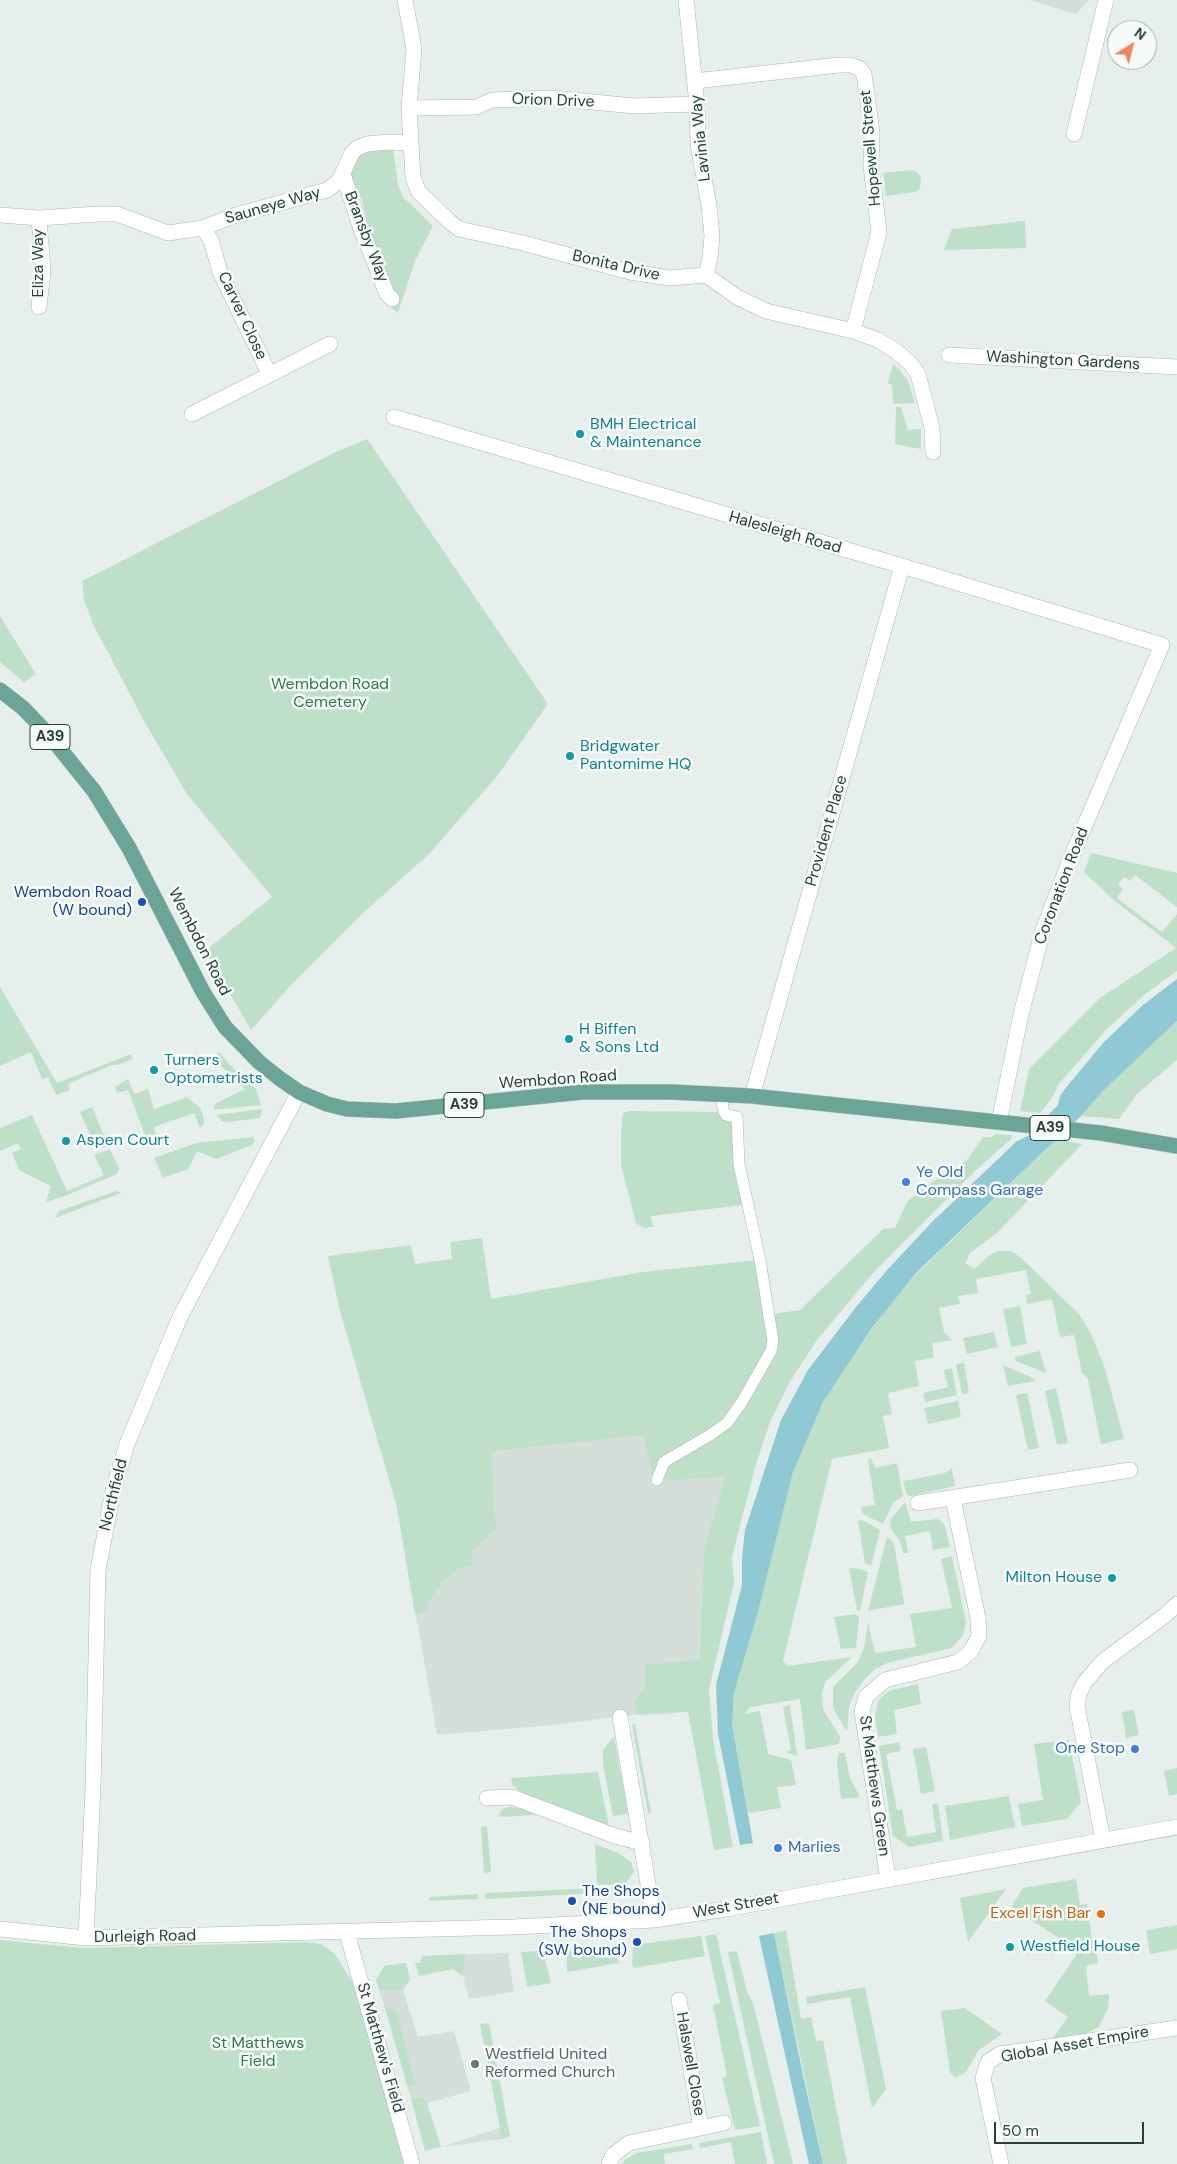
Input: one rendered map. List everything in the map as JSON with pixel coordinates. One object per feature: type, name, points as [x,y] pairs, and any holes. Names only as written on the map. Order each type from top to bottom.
[{"type":"main road","name":"Wembdon Road","points":[[0,690],[23,708],[49,735],[94,791],[129,848],[203,992],[225,1027],[259,1062],[299,1092],[327,1104],[347,1109],[396,1111],[583,1092],[722,1094],[1101,1133],[1177,1146]]},
{"type":"street","name":"Bonita Drive","points":[[404,0],[414,49],[409,108],[413,177],[418,191],[459,229],[523,243],[648,276],[670,278],[706,275]]},
{"type":"street","name":"Lavinia Way","points":[[686,0],[697,104],[698,144],[709,206],[712,236],[706,275]]},
{"type":"street","points":[[1074,134],[1106,0]]},
{"type":"street","name":"Hopewell Street","points":[[695,81],[839,65],[850,65],[859,68],[864,74],[872,132],[871,166],[879,232],[853,331]]},
{"type":"street","name":"Orion Drive","points":[[409,108],[476,107],[492,100],[551,98],[634,106],[697,104]]},
{"type":"street","name":"Sauneye Way","points":[[203,228],[233,216],[327,190],[339,181],[352,153],[362,146],[377,142],[410,143]]},
{"type":"street","name":"Bransby Way","points":[[343,174],[360,226],[387,294],[392,298]]},
{"type":"street","points":[[0,215],[39,218],[117,214],[168,233],[203,228]]},
{"type":"street","name":"Eliza Way","points":[[39,218],[43,271],[39,307]]},
{"type":"street","name":"Carver Close","points":[[203,228],[211,240],[220,272],[269,373]]},
{"type":"street","points":[[706,275],[736,297],[766,311],[853,331],[878,340],[896,351],[910,363],[918,374],[932,428],[933,452]]},
{"type":"street","name":"Carver Close","points":[[192,414],[269,373],[330,344]]},
{"type":"street","name":"Washington Gardens","points":[[949,355],[1177,367]]},
{"type":"street","name":"Halesleigh Road","points":[[394,417],[902,566],[1162,645],[1156,660]]},
{"type":"street","name":"Provident Place","points":[[752,1096],[902,566]]},
{"type":"street","name":"Coronation Road","points":[[999,1122],[1021,1014],[1044,930],[1070,860],[1156,660]]},
{"type":"street","name":"Northfield","points":[[86,1938],[93,1788],[98,1580],[104,1534],[114,1491],[127,1444],[180,1316],[299,1092]]},
{"type":"street","points":[[657,1480],[664,1462],[727,1423],[742,1402],[771,1351],[773,1341],[760,1260],[738,1164],[737,1117],[726,1115],[723,1110],[722,1094]]},
{"type":"street","points":[[918,1504],[1130,1470]]},
{"type":"street","name":"St Matthews Green","points":[[888,1879],[862,1712],[866,1697],[885,1680],[958,1662],[970,1651],[979,1636],[978,1618],[954,1499]]},
{"type":"street","points":[[1103,1840],[1077,1706],[1079,1693],[1085,1682],[1102,1662],[1177,1604]]},
{"type":"street","points":[[620,1717],[654,1920]]},
{"type":"street","points":[[487,1798],[512,1797],[614,1836],[642,1843]]},
{"type":"street","name":"West Street","points":[[290,1934],[513,1927],[654,1920],[726,1909],[1177,1827]]},
{"type":"street","name":"Durleigh Road","points":[[0,1928],[86,1938],[290,1934]]},
{"type":"street","name":"St Matthew's Field","points":[[347,1933],[412,2164]]},
{"type":"street","name":"Halswell Close","points":[[679,2000],[701,2128]]},
{"type":"street","name":"Global Asset Empire","points":[[1001,2164],[982,2078],[988,2062],[1000,2054],[1177,2028]]},
{"type":"street","name":"Halswell Close","points":[[609,2164],[618,2150],[629,2143],[724,2123]]},
{"type":"shaded area","points":[[1029,0],[1089,0],[1076,14]]},
{"type":"shaded area","points":[[643,1272],[775,1328],[704,1549],[696,1709],[670,1714],[630,1715],[553,1725],[437,1735],[397,1507],[339,1307],[491,1299]]},
{"type":"shaded area","points":[[508,1953],[514,1992],[469,1999],[463,1976],[466,1954]]},
{"type":"shaded area","points":[[379,1990],[403,1990],[418,2037],[454,2031],[471,2091],[427,2103],[422,2096],[411,2098],[408,2088],[416,2082],[397,2011],[384,2005]]},
{"type":"shaded area","points":[[500,2128],[502,2139],[441,2147]]},
{"type":"green space","points":[[393,148],[398,185],[403,197],[433,226],[415,261],[398,313],[391,308],[395,298],[365,220],[366,215],[361,198],[356,194],[350,177],[353,162],[363,152]]},
{"type":"green space","points":[[912,170],[918,173],[921,178],[920,189],[915,192],[886,196],[883,173]]},
{"type":"green space","points":[[1025,221],[1026,248],[944,250],[952,229]]},
{"type":"green space","points":[[893,364],[908,381],[915,403],[893,404],[892,385],[888,383]]},
{"type":"green space","points":[[896,407],[901,407],[908,430],[921,429],[921,449],[895,444]]},
{"type":"green space","name":"Wembdon Road Cemetery","points":[[367,439],[548,704],[497,776],[429,854],[361,915],[291,985],[251,1030],[205,951],[272,897],[187,794],[144,721],[93,624],[84,600],[82,581],[336,452]]},
{"type":"green space","points":[[0,616],[36,674],[24,682],[0,662]]},
{"type":"green space","points":[[1091,853],[1177,873],[1177,907],[1135,875],[1130,881],[1124,877],[1118,885],[1123,889],[1117,898],[1162,932],[1177,914],[1177,971],[1144,995],[1106,1030],[1057,1086],[1053,1096],[1041,1113],[1020,1111],[1029,1069],[1100,998],[1176,948],[1116,902],[1084,872]]},
{"type":"green space","points":[[0,987],[57,1083],[131,1054],[133,1059],[112,1065],[68,1084],[70,1090],[56,1095],[48,1077],[42,1079],[31,1052],[0,1066]]},
{"type":"green space","points":[[1177,1021],[1177,1060],[1137,1094],[1119,1119],[1081,1116],[1104,1090]]},
{"type":"green space","points":[[219,1052],[256,1089],[261,1105],[214,1110],[215,1104],[245,1089],[217,1062],[216,1056]]},
{"type":"green space","points":[[128,1079],[134,1094],[148,1089],[154,1109],[187,1097],[200,1108],[204,1124],[200,1128],[194,1113],[154,1127],[159,1142],[142,1147],[138,1142],[146,1138],[128,1090],[117,1093],[115,1087]]},
{"type":"green space","points":[[92,1107],[108,1145],[97,1150],[80,1112]]},
{"type":"green space","points":[[262,1109],[260,1118],[227,1122],[222,1121],[216,1115]]},
{"type":"green space","points":[[629,1111],[718,1112],[735,1122],[733,1166],[743,1205],[651,1216],[653,1227],[644,1228],[636,1223],[621,1165],[623,1113]]},
{"type":"green space","points":[[32,1115],[67,1191],[104,1175],[94,1155],[110,1149],[119,1169],[117,1174],[46,1202],[51,1186],[19,1170],[12,1153],[21,1149],[18,1143],[0,1151],[0,1128]]},
{"type":"green space","points":[[996,1134],[1011,1135],[1012,1138],[974,1172],[873,1273],[817,1340],[789,1383],[770,1422],[756,1464],[732,1557],[734,1583],[709,1689],[713,1739],[733,1847],[714,1850],[688,1712],[636,1714],[635,1701],[645,1687],[645,1665],[699,1660],[704,1549],[725,1477],[653,1481],[644,1435],[491,1451],[496,1528],[472,1552],[472,1566],[461,1567],[453,1572],[442,1582],[430,1599],[426,1611],[415,1615],[397,1507],[339,1307],[328,1256],[411,1245],[415,1264],[452,1259],[450,1242],[482,1238],[491,1299],[643,1272],[757,1260],[773,1314],[800,1310],[883,1229],[895,1228],[907,1202],[925,1187],[967,1160],[983,1137],[990,1138]]},
{"type":"green space","points":[[253,1137],[255,1140],[252,1145],[216,1159],[197,1151],[188,1169],[163,1178],[154,1158],[196,1143]]},
{"type":"green space","points":[[1057,1139],[1082,1144],[998,1232],[970,1253],[965,1263],[974,1269],[990,1255],[998,1251],[1011,1251],[1020,1257],[1079,1314],[1090,1332],[1104,1365],[1124,1439],[1101,1444],[1088,1379],[1082,1373],[1074,1335],[1060,1337],[1052,1299],[1027,1304],[1026,1295],[1031,1294],[1026,1270],[976,1279],[978,1293],[958,1296],[960,1304],[939,1308],[944,1332],[952,1340],[932,1343],[934,1358],[915,1361],[919,1386],[888,1393],[892,1414],[883,1416],[889,1448],[832,1459],[783,1661],[788,1666],[852,1657],[825,1682],[822,1694],[823,1709],[840,1737],[839,1744],[806,1750],[800,1699],[750,1707],[745,1714],[760,1711],[768,1754],[791,1760],[796,1785],[777,1787],[781,1808],[748,1813],[732,1724],[734,1693],[757,1616],[793,1472],[807,1435],[823,1402],[845,1366],[887,1308],[918,1272]]},
{"type":"green space","points":[[116,1191],[121,1193],[55,1218],[59,1211]]},
{"type":"green space","points":[[1020,1306],[1027,1344],[1011,1347],[1003,1309]]},
{"type":"green space","points":[[994,1332],[998,1347],[967,1354],[963,1338]]},
{"type":"green space","points":[[1040,1351],[1046,1373],[1016,1361],[1014,1357]]},
{"type":"green space","points":[[964,1363],[969,1393],[962,1394],[956,1364]]},
{"type":"green space","points":[[1003,1365],[1033,1378],[1035,1381],[1008,1386]]},
{"type":"green space","points":[[952,1368],[957,1395],[925,1402],[923,1393],[948,1387],[944,1370]]},
{"type":"green space","points":[[1056,1388],[1068,1443],[1057,1445],[1045,1391]]},
{"type":"green space","points":[[1027,1393],[1039,1448],[1028,1450],[1016,1395]]},
{"type":"green space","points":[[958,1401],[961,1417],[928,1424],[924,1408]]},
{"type":"green space","points":[[868,1459],[871,1459],[875,1468],[897,1463],[903,1496],[893,1503],[883,1524],[863,1514],[861,1507],[875,1505]]},
{"type":"green space","points":[[952,1468],[955,1486],[911,1496],[907,1495],[903,1481],[945,1473]]},
{"type":"green space","points":[[905,1502],[911,1522],[937,1519],[941,1521],[945,1526],[950,1547],[933,1550],[930,1531],[905,1536],[908,1553],[903,1553],[900,1541],[890,1528],[891,1519]]},
{"type":"green space","points":[[862,1520],[880,1530],[871,1566],[865,1563],[858,1521]]},
{"type":"green space","points":[[887,1537],[893,1542],[895,1549],[904,1604],[868,1611]]},
{"type":"green space","points":[[952,1556],[966,1622],[963,1635],[952,1648],[887,1663],[875,1669],[854,1694],[849,1707],[847,1732],[833,1708],[833,1687],[858,1662],[864,1648],[868,1622],[875,1653],[916,1647],[910,1614],[952,1608],[941,1559]]},
{"type":"green space","points":[[849,1568],[868,1572],[860,1611],[857,1610]]},
{"type":"green space","points":[[855,1614],[859,1616],[856,1648],[841,1649],[834,1617]]},
{"type":"green space","points":[[918,1684],[921,1704],[894,1710],[897,1734],[878,1737],[875,1717],[878,1701],[892,1690]]},
{"type":"green space","points":[[790,1705],[797,1756],[785,1752],[791,1750],[783,1707]]},
{"type":"green space","points":[[1134,1710],[1139,1735],[1126,1738],[1122,1712]]},
{"type":"green space","points":[[635,1724],[651,1813],[648,1813],[632,1725]]},
{"type":"green space","points":[[614,1736],[628,1814],[613,1816],[603,1765],[603,1750]]},
{"type":"green space","points":[[1069,1740],[1081,1802],[1067,1819],[1022,1826],[1018,1804],[1043,1800],[1034,1744]]},
{"type":"green space","points":[[899,1742],[901,1751],[886,1754],[897,1810],[902,1809],[907,1837],[936,1832],[932,1804],[938,1803],[943,1841],[909,1847],[893,1836],[879,1746]]},
{"type":"green space","points":[[926,1747],[935,1791],[921,1794],[913,1749]]},
{"type":"green space","points":[[839,1753],[845,1753],[850,1778],[860,1797],[841,1799],[837,1761]]},
{"type":"green space","points":[[1177,1768],[1177,1794],[1169,1796],[1164,1771]]},
{"type":"green space","points":[[598,1772],[609,1826],[521,1792],[513,1786],[511,1778]]},
{"type":"green space","points":[[1009,1796],[1015,1827],[950,1840],[945,1806]]},
{"type":"green space","points":[[508,1807],[521,1808],[535,1815],[498,1817],[502,1809]]},
{"type":"green space","points":[[487,1826],[491,1872],[484,1873],[481,1827]]},
{"type":"green space","points":[[595,1844],[618,1853],[631,1862],[634,1872],[621,1889],[612,1885],[597,1884]]},
{"type":"green space","points":[[1076,1879],[1080,1905],[1087,1904],[1092,1941],[1095,1942],[1098,1963],[1086,1966],[1089,1996],[1109,1994],[1108,2008],[1099,2027],[1080,2036],[1053,2038],[1068,2017],[1045,2001],[1079,1951],[1011,1907],[1023,1888]]},
{"type":"green space","points":[[606,1888],[617,1892],[485,1899],[485,1893]]},
{"type":"green space","points":[[1006,1889],[968,1942],[960,1898]]},
{"type":"green space","points":[[478,1894],[478,1899],[429,1901],[429,1897]]},
{"type":"green space","points":[[1177,1925],[1177,1949],[1150,1954],[1146,1930]]},
{"type":"green space","points":[[786,1930],[801,2019],[811,2017],[816,2041],[823,2040],[847,2164],[823,2164],[774,1933]]},
{"type":"green space","points":[[716,1934],[760,2126],[735,2130],[722,2078],[727,2076],[713,2005],[720,2003],[705,1936]]},
{"type":"green space","points":[[701,1936],[705,1956],[634,1968],[632,1964],[633,1945]]},
{"type":"green space","name":"St Matthews Field","points":[[0,1940],[82,1948],[307,1942],[321,1944],[335,1954],[353,1983],[405,2164],[0,2164]]},
{"type":"green space","points":[[612,1948],[619,1963],[567,1972],[566,1951]]},
{"type":"green space","points":[[543,1951],[551,1983],[527,1987],[521,1952]]},
{"type":"green space","points":[[737,1951],[747,1992],[753,2003],[793,2164],[774,2164],[728,1952]]},
{"type":"green space","points":[[466,1954],[463,1976],[453,1969],[419,1976],[415,1963],[420,1963],[422,1956]]},
{"type":"green space","points":[[406,1963],[410,1979],[403,1990],[379,1990],[376,1980],[384,1966]]},
{"type":"green space","points":[[865,1987],[886,2089],[872,2108],[850,1997],[807,2004],[806,1997]]},
{"type":"green space","points":[[384,2005],[397,2011],[416,2083],[408,2088]]},
{"type":"green space","points":[[965,2008],[1002,2034],[979,2050],[965,2073],[955,2078],[950,2072],[941,2011]]},
{"type":"green space","points":[[489,2023],[510,2136],[502,2139],[480,2024]]},
{"type":"green space","points":[[422,2096],[427,2103],[441,2147],[425,2151],[411,2098]]},
{"type":"green space","points":[[761,2132],[767,2164],[735,2164],[731,2142],[700,2148],[699,2143]]},
{"type":"green space","points":[[692,2144],[693,2149],[664,2154],[665,2164],[622,2164],[626,2159],[637,2153]]},
{"type":"water","points":[[1177,979],[1177,1021],[1104,1090],[1081,1116],[917,1272],[871,1329],[823,1402],[793,1472],[757,1616],[734,1693],[732,1724],[753,1843],[740,1845],[718,1734],[716,1685],[742,1585],[745,1530],[781,1420],[808,1370],[888,1269],[933,1221],[1017,1141],[1028,1136],[1058,1105],[1060,1096],[1068,1085],[1104,1042],[1143,1005]]},
{"type":"water","points":[[774,1933],[823,2164],[809,2164],[759,1936]]},
{"type":"place","name":"BMH Electrical & Maintenance","points":[[580,434]]},
{"type":"place","name":"Bridgwater Pantomime HQ","points":[[570,756]]},
{"type":"place","name":"Wembdon Road (W bound)","points":[[142,902]]},
{"type":"place","name":"H Biffen & Sons Ltd","points":[[569,1039]]},
{"type":"place","name":"Turners Optometrists","points":[[154,1070]]},
{"type":"place","name":"Aspen Court","points":[[66,1141]]},
{"type":"place","name":"Ye Old Compass Garage","points":[[906,1182]]},
{"type":"place","name":"Milton House","points":[[1112,1578]]},
{"type":"place","name":"One Stop","points":[[1135,1749]]},
{"type":"place","name":"Marlies","points":[[778,1848]]},
{"type":"place","name":"The Shops (NE bound)","points":[[572,1901]]},
{"type":"place","name":"Excel Fish Bar","points":[[1101,1914]]},
{"type":"place","name":"The Shops (SW bound)","points":[[637,1942]]},
{"type":"place","name":"Westfield House","points":[[1010,1947]]},
{"type":"place","name":"Westfield United Reformed Church","points":[[475,2064]]}]
